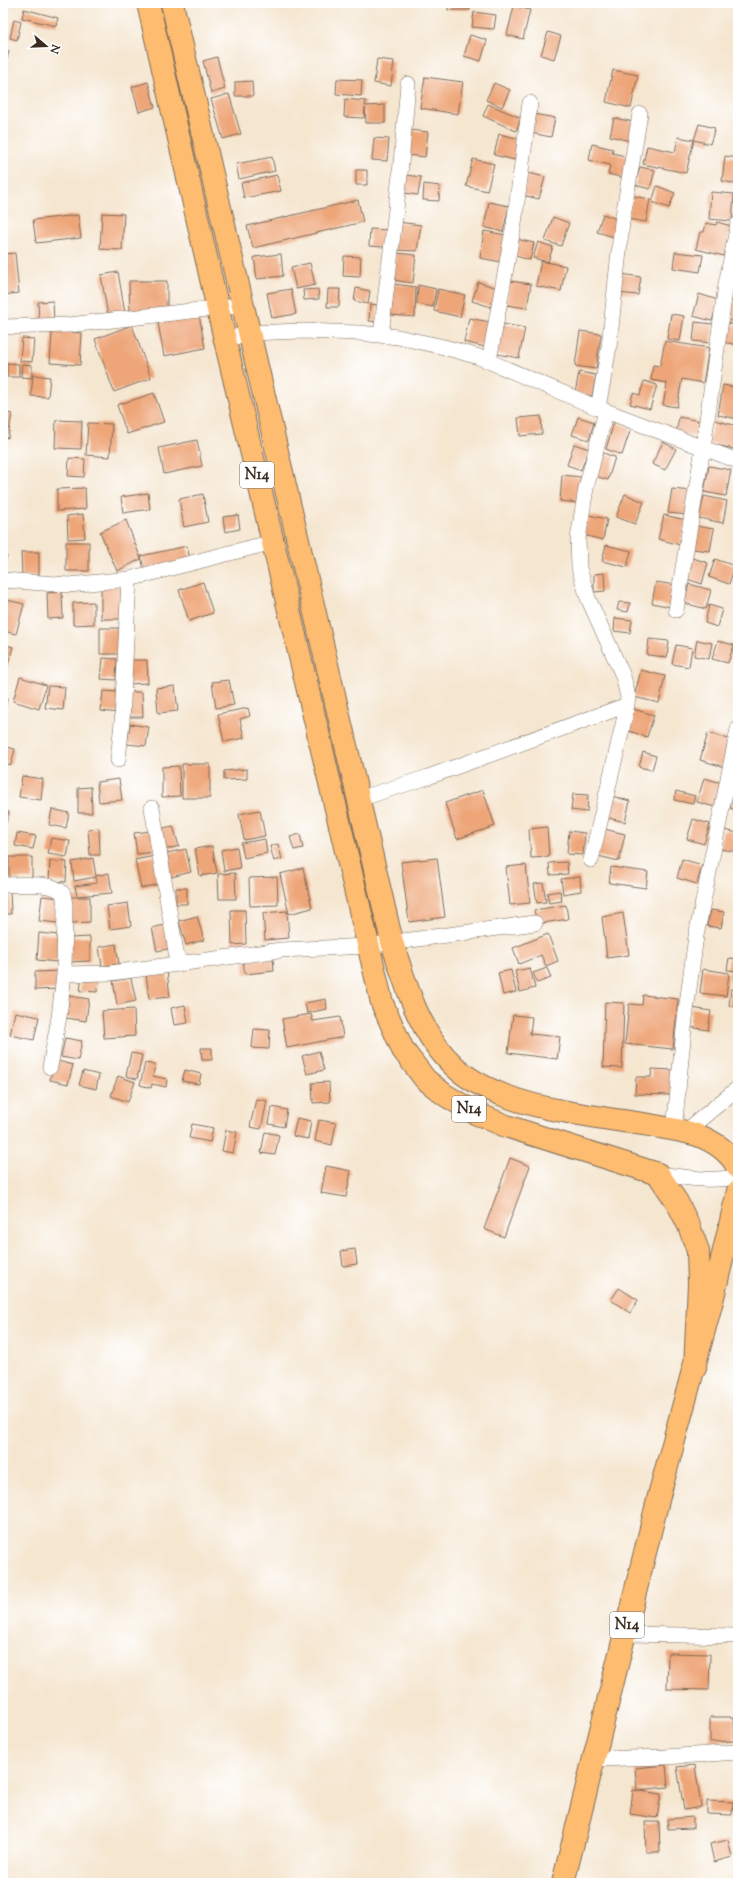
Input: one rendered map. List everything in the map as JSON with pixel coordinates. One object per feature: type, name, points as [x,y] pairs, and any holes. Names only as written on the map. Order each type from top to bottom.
[{"type":"main road","name":"N14","points":[[148,3],[225,340],[367,946],[382,1003],[403,1050],[425,1079],[445,1095],[475,1113],[506,1126],[658,1174],[677,1202],[689,1226],[698,1251],[699,1284],[695,1368]]},
{"type":"main road","name":"N14","points":[[172,3],[392,942],[412,1002],[431,1038],[454,1066],[476,1081],[503,1095],[536,1106],[680,1131],[710,1141],[722,1149],[734,1161],[738,1168]]},
{"type":"main road","name":"N14","points":[[563,1883],[660,1492],[715,1290],[738,1190]]},
{"type":"street","points":[[381,335],[400,175],[408,84]]},
{"type":"street","points":[[489,361],[514,224],[530,103]]},
{"type":"street","points":[[591,860],[628,697],[623,676],[588,598],[579,568],[578,539],[586,488],[602,409],[622,222],[640,114]]},
{"type":"street","points":[[676,610],[703,448],[726,284],[738,224]]},
{"type":"street","points":[[3,327],[69,325],[243,305]]},
{"type":"street","points":[[225,340],[249,333],[302,331],[381,335],[398,337],[444,347],[489,361],[602,409],[738,461]]},
{"type":"street","points":[[3,580],[69,586],[129,579],[273,542]]},
{"type":"street","points":[[118,760],[122,722],[129,579]]},
{"type":"street","points":[[359,799],[428,777],[627,705]]},
{"type":"street","points":[[680,1131],[685,1018],[696,936],[738,729]]},
{"type":"street","points":[[152,808],[178,964]]},
{"type":"street","points":[[3,885],[28,884],[47,886],[57,889],[63,894],[65,904],[64,974],[59,1017],[50,1067]]},
{"type":"street","points":[[64,974],[111,973],[282,950],[367,946],[535,923]]},
{"type":"street","points":[[680,1131],[738,1088]]},
{"type":"street","points":[[658,1174],[694,1178],[726,1179],[738,1176]]},
{"type":"street","points":[[625,1634],[738,1636]]},
{"type":"street","points":[[593,1759],[665,1757],[738,1752]]},
{"type":"building","points":[[448,3],[471,3],[470,10],[448,10]]},
{"type":"building","points":[[514,6],[530,10],[523,39],[507,35]]},
{"type":"building","points":[[24,9],[58,18],[56,26],[22,18]]},
{"type":"building","points":[[474,12],[496,15],[494,29],[472,27]]},
{"type":"building","points":[[14,20],[21,22],[17,40],[10,38]]},
{"type":"building","points":[[548,32],[561,36],[554,59],[541,55]]},
{"type":"building","points":[[470,35],[487,40],[481,61],[464,56]]},
{"type":"building","points":[[3,49],[9,51],[3,73]]},
{"type":"building","points":[[217,57],[225,89],[211,93],[203,61]]},
{"type":"building","points":[[377,59],[394,61],[391,86],[374,83]]},
{"type":"building","points":[[613,70],[638,75],[631,108],[606,102]]},
{"type":"building","points":[[425,77],[463,82],[458,114],[420,108]]},
{"type":"building","points":[[337,79],[362,80],[361,96],[336,94]]},
{"type":"building","points":[[252,81],[253,96],[235,96],[235,82]]},
{"type":"building","points":[[148,82],[155,107],[139,112],[132,87]]},
{"type":"building","points":[[494,83],[510,90],[502,107],[486,100]]},
{"type":"building","points":[[3,86],[6,86],[4,99],[3,99]]},
{"type":"building","points":[[229,94],[241,134],[223,139],[211,99]]},
{"type":"building","points":[[345,99],[366,101],[365,106],[385,105],[385,123],[366,123],[365,108],[364,118],[344,117]]},
{"type":"building","points":[[488,104],[521,118],[516,131],[483,116]]},
{"type":"building","points":[[534,114],[555,118],[551,137],[531,133]]},
{"type":"building","points":[[614,118],[634,122],[630,141],[610,136]]},
{"type":"building","points":[[699,124],[715,128],[710,144],[694,140]]},
{"type":"building","points":[[409,130],[428,132],[425,157],[406,155]]},
{"type":"building","points":[[499,134],[520,139],[515,160],[494,155]]},
{"type":"building","points":[[678,137],[694,140],[686,173],[643,164],[647,146],[675,152]]},
{"type":"building","points":[[374,138],[389,139],[387,161],[372,160]]},
{"type":"building","points":[[592,144],[613,149],[612,153],[630,157],[625,178],[608,174],[610,165],[589,160]]},
{"type":"building","points":[[725,156],[738,158],[738,184],[722,181]]},
{"type":"building","points":[[272,157],[275,171],[239,179],[236,164]]},
{"type":"building","points":[[473,159],[494,164],[487,191],[466,186]]},
{"type":"building","points":[[640,167],[655,170],[650,189],[635,185]]},
{"type":"building","points":[[356,170],[367,170],[367,185],[356,185]]},
{"type":"building","points":[[528,173],[545,177],[539,199],[522,195]]},
{"type":"building","points":[[277,175],[281,191],[244,198],[241,183]]},
{"type":"building","points":[[406,175],[421,177],[418,195],[404,193]]},
{"type":"building","points":[[424,184],[440,186],[439,201],[423,200]]},
{"type":"building","points":[[657,186],[675,193],[669,208],[652,202]]},
{"type":"building","points":[[711,192],[734,194],[732,221],[709,219]]},
{"type":"building","points":[[632,196],[650,199],[646,222],[628,219]]},
{"type":"building","points":[[358,200],[363,222],[253,248],[247,226]]},
{"type":"building","points":[[489,202],[509,206],[503,232],[484,227]]},
{"type":"building","points":[[102,213],[124,214],[122,250],[100,249]]},
{"type":"building","points":[[603,214],[620,220],[614,237],[597,232]]},
{"type":"building","points":[[78,215],[81,238],[36,243],[33,220]]},
{"type":"building","points":[[553,217],[569,223],[561,246],[545,241]]},
{"type":"building","points":[[398,222],[421,225],[417,251],[393,250]]},
{"type":"building","points":[[717,222],[731,226],[724,256],[696,249],[700,232],[704,232],[706,223],[716,225]]},
{"type":"building","points":[[370,229],[387,230],[385,247],[369,246]]},
{"type":"building","points":[[484,231],[506,235],[501,262],[480,258]]},
{"type":"building","points":[[516,239],[534,243],[530,260],[512,255]]},
{"type":"building","points":[[538,242],[553,247],[548,262],[533,258]]},
{"type":"building","points":[[675,252],[703,255],[700,272],[673,268]]},
{"type":"building","points":[[15,253],[19,293],[3,295],[3,254]]},
{"type":"building","points":[[396,253],[416,255],[413,283],[392,280]]},
{"type":"building","points":[[281,254],[283,276],[257,279],[254,257]]},
{"type":"building","points":[[344,256],[361,257],[360,277],[343,276]]},
{"type":"building","points":[[541,261],[566,266],[561,291],[536,286]]},
{"type":"building","points":[[310,263],[315,285],[296,289],[291,267]]},
{"type":"building","points":[[118,272],[125,313],[108,316],[101,275]]},
{"type":"building","points":[[734,272],[738,273],[738,295],[726,293]]},
{"type":"building","points":[[621,274],[641,277],[638,295],[618,293]]},
{"type":"building","points":[[129,281],[167,281],[167,313],[130,313]]},
{"type":"building","points":[[510,281],[531,284],[527,308],[506,305]]},
{"type":"building","points":[[478,282],[497,288],[491,307],[472,301]]},
{"type":"building","points":[[394,284],[416,287],[415,317],[391,315]]},
{"type":"building","points":[[418,285],[436,289],[433,307],[417,304]]},
{"type":"building","points":[[356,288],[370,291],[368,304],[354,301]]},
{"type":"building","points":[[291,289],[296,314],[272,318],[267,293]]},
{"type":"building","points":[[318,289],[319,299],[304,300],[303,290]]},
{"type":"building","points":[[328,289],[340,289],[339,307],[327,307]]},
{"type":"building","points":[[438,289],[465,295],[460,317],[434,311]]},
{"type":"building","points":[[699,294],[718,300],[712,321],[693,316]]},
{"type":"building","points":[[53,301],[54,323],[39,323],[38,302]]},
{"type":"building","points":[[731,301],[738,302],[738,322],[728,320]]},
{"type":"building","points":[[370,304],[378,305],[376,322],[369,321]]},
{"type":"building","points":[[671,314],[684,316],[680,341],[667,339]]},
{"type":"building","points":[[199,315],[205,348],[164,356],[158,323]]},
{"type":"building","points":[[469,318],[490,322],[485,347],[464,342]]},
{"type":"building","points":[[695,322],[713,324],[711,343],[693,341]]},
{"type":"building","points":[[727,323],[738,326],[738,345],[722,342]]},
{"type":"building","points":[[503,324],[525,328],[519,358],[497,354]]},
{"type":"building","points":[[132,325],[151,378],[114,392],[95,339]]},
{"type":"building","points":[[52,331],[82,333],[80,365],[50,363]]},
{"type":"building","points":[[580,331],[601,334],[596,369],[575,366]]},
{"type":"building","points":[[22,338],[34,339],[32,362],[20,361]]},
{"type":"building","points":[[665,341],[709,348],[703,383],[682,379],[677,407],[663,405],[667,383],[651,380],[653,365],[660,366]]},
{"type":"building","points":[[7,363],[19,364],[19,377],[7,377]]},
{"type":"building","points":[[22,364],[32,365],[32,378],[21,377]]},
{"type":"building","points":[[579,372],[596,375],[592,396],[575,393]]},
{"type":"building","points":[[33,375],[50,377],[48,397],[31,396]]},
{"type":"building","points":[[644,381],[657,385],[650,409],[630,404],[633,393],[640,395]]},
{"type":"building","points":[[723,385],[738,388],[738,419],[718,415]]},
{"type":"building","points":[[154,393],[164,422],[127,434],[117,405]]},
{"type":"building","points":[[3,412],[12,414],[8,438],[3,437]]},
{"type":"building","points":[[541,416],[542,434],[520,436],[518,418]]},
{"type":"building","points":[[578,417],[594,422],[589,440],[572,435]]},
{"type":"building","points":[[679,417],[700,421],[697,437],[676,433]]},
{"type":"building","points":[[56,420],[82,421],[81,449],[55,448]]},
{"type":"building","points":[[714,420],[738,426],[738,450],[708,443]]},
{"type":"building","points":[[614,422],[631,428],[622,455],[606,449]]},
{"type":"building","points":[[88,423],[112,424],[110,457],[86,455]]},
{"type":"building","points":[[197,440],[202,466],[164,474],[159,448]]},
{"type":"building","points":[[663,442],[676,449],[665,470],[652,464]]},
{"type":"building","points":[[574,444],[589,449],[581,470],[567,465]]},
{"type":"building","points":[[600,452],[615,457],[608,480],[592,475]]},
{"type":"building","points":[[69,458],[85,459],[84,477],[68,476]]},
{"type":"building","points":[[709,466],[731,470],[726,496],[704,492]]},
{"type":"building","points":[[562,475],[581,477],[579,503],[560,501]]},
{"type":"building","points":[[85,488],[86,509],[57,511],[57,489]]},
{"type":"building","points":[[672,489],[691,491],[688,515],[668,513]]},
{"type":"building","points":[[148,493],[150,509],[123,513],[121,497]]},
{"type":"building","points":[[203,494],[208,522],[184,527],[179,499]]},
{"type":"building","points":[[625,494],[644,502],[635,524],[616,517]]},
{"type":"building","points":[[704,496],[727,501],[723,523],[699,518]]},
{"type":"building","points":[[83,514],[85,538],[68,539],[67,516]]},
{"type":"building","points":[[238,515],[240,529],[225,532],[223,517]]},
{"type":"building","points":[[588,515],[607,519],[603,540],[583,535]]},
{"type":"building","points":[[664,515],[686,520],[680,545],[658,539]]},
{"type":"building","points":[[126,520],[141,559],[117,571],[100,532]]},
{"type":"building","points":[[696,526],[714,529],[710,551],[692,549]]},
{"type":"building","points":[[66,542],[89,542],[89,571],[66,571]]},
{"type":"building","points":[[606,545],[631,551],[627,567],[602,561]]},
{"type":"building","points":[[187,546],[190,559],[144,570],[141,556]]},
{"type":"building","points":[[21,552],[39,552],[39,576],[22,576]]},
{"type":"building","points":[[3,555],[7,556],[3,569]]},
{"type":"building","points":[[690,557],[708,563],[702,584],[684,578]]},
{"type":"building","points":[[715,559],[735,566],[729,584],[709,577]]},
{"type":"building","points":[[604,573],[605,591],[594,592],[594,574]]},
{"type":"building","points":[[203,582],[213,613],[189,621],[179,590]]},
{"type":"building","points":[[656,582],[675,585],[671,607],[652,603]]},
{"type":"building","points":[[689,584],[711,590],[706,609],[684,603]]},
{"type":"building","points":[[101,586],[123,586],[123,619],[101,619]]},
{"type":"building","points":[[62,592],[63,618],[48,619],[47,593]]},
{"type":"building","points":[[3,599],[24,604],[16,634],[3,631]]},
{"type":"building","points":[[94,602],[94,624],[73,625],[73,603]]},
{"type":"building","points":[[619,602],[630,603],[628,612],[617,610]]},
{"type":"building","points":[[709,605],[722,609],[717,627],[705,623]]},
{"type":"building","points":[[615,618],[632,620],[630,633],[614,631]]},
{"type":"building","points":[[100,628],[123,628],[123,654],[100,654]]},
{"type":"building","points":[[649,639],[669,641],[667,657],[647,655]]},
{"type":"building","points":[[697,640],[712,643],[709,659],[694,656]]},
{"type":"building","points":[[718,641],[734,645],[728,663],[712,659]]},
{"type":"building","points":[[3,644],[13,647],[6,671],[3,670]]},
{"type":"building","points":[[676,645],[692,648],[689,667],[672,664]]},
{"type":"building","points":[[738,656],[738,667],[734,666]]},
{"type":"building","points":[[103,658],[117,659],[116,680],[101,679]]},
{"type":"building","points":[[127,660],[147,660],[148,683],[128,684]]},
{"type":"building","points":[[641,670],[665,676],[659,703],[634,697]]},
{"type":"building","points":[[20,677],[46,685],[39,709],[13,701]]},
{"type":"building","points":[[229,680],[234,705],[216,708],[212,682]]},
{"type":"building","points":[[48,686],[65,687],[63,710],[45,708]]},
{"type":"building","points":[[175,686],[178,711],[158,713],[156,688]]},
{"type":"building","points":[[103,691],[121,692],[119,713],[101,711]]},
{"type":"building","points":[[126,692],[142,692],[143,717],[127,717]]},
{"type":"building","points":[[3,698],[7,699],[4,714],[3,714]]},
{"type":"building","points":[[248,708],[250,716],[240,719],[244,738],[224,742],[218,714]]},
{"type":"building","points":[[633,709],[654,715],[647,737],[626,730]]},
{"type":"building","points":[[130,724],[149,727],[146,746],[127,744]]},
{"type":"building","points":[[708,733],[732,740],[724,767],[700,760]]},
{"type":"building","points":[[3,746],[15,749],[11,765],[3,763]]},
{"type":"building","points":[[643,752],[656,756],[652,770],[639,767]]},
{"type":"building","points":[[182,764],[210,764],[210,798],[182,798]]},
{"type":"building","points":[[179,766],[180,796],[162,797],[162,767]]},
{"type":"building","points":[[247,769],[247,779],[224,780],[224,771]]},
{"type":"building","points":[[22,776],[43,779],[41,800],[19,797]]},
{"type":"building","points":[[704,778],[722,783],[715,807],[697,802]]},
{"type":"building","points":[[119,779],[122,800],[99,802],[97,782]]},
{"type":"building","points":[[91,787],[92,813],[78,813],[78,788]]},
{"type":"building","points":[[483,790],[495,826],[457,839],[445,803]]},
{"type":"building","points":[[676,791],[695,796],[693,804],[674,800]]},
{"type":"building","points":[[733,792],[738,793],[738,810],[730,808]]},
{"type":"building","points":[[573,794],[588,795],[587,812],[571,810]]},
{"type":"building","points":[[611,796],[630,801],[625,822],[605,817]]},
{"type":"building","points":[[52,809],[69,813],[66,828],[49,825]]},
{"type":"building","points":[[3,810],[9,812],[5,826],[3,825]]},
{"type":"building","points":[[260,810],[265,836],[244,840],[239,814]]},
{"type":"building","points":[[693,819],[710,824],[704,844],[687,839]]},
{"type":"building","points":[[173,826],[179,846],[164,850],[159,829]]},
{"type":"building","points":[[547,827],[549,857],[531,858],[529,829]]},
{"type":"building","points":[[99,828],[100,855],[90,855],[88,829]]},
{"type":"building","points":[[604,829],[625,834],[619,861],[598,856]]},
{"type":"building","points":[[724,830],[738,833],[738,852],[720,849]]},
{"type":"building","points":[[152,831],[155,852],[137,854],[134,833]]},
{"type":"building","points":[[569,831],[585,833],[583,855],[567,854]]},
{"type":"building","points":[[17,833],[36,836],[33,849],[15,846]]},
{"type":"building","points":[[300,834],[303,848],[294,850],[290,837]]},
{"type":"building","points":[[51,838],[70,841],[67,857],[48,854]]},
{"type":"building","points":[[265,839],[267,853],[244,858],[241,843]]},
{"type":"building","points":[[278,844],[282,859],[274,861],[270,846]]},
{"type":"building","points":[[212,846],[217,873],[200,876],[195,849]]},
{"type":"building","points":[[237,847],[240,868],[224,871],[221,850]]},
{"type":"building","points":[[186,849],[191,872],[171,877],[167,853]]},
{"type":"building","points":[[155,856],[160,884],[141,888],[135,860]]},
{"type":"building","points":[[9,857],[32,857],[32,879],[9,879]]},
{"type":"building","points":[[93,858],[96,876],[109,873],[112,893],[77,896],[75,886],[97,883],[96,877],[74,881],[72,862]]},
{"type":"building","points":[[437,858],[445,917],[409,922],[401,862]]},
{"type":"building","points":[[682,859],[702,865],[697,884],[677,878]]},
{"type":"building","points":[[50,861],[67,862],[66,882],[49,881]]},
{"type":"building","points":[[567,862],[568,874],[550,875],[549,863]]},
{"type":"building","points":[[526,865],[530,903],[510,905],[506,867]]},
{"type":"building","points":[[611,867],[648,872],[646,888],[609,883]]},
{"type":"building","points":[[303,868],[312,908],[289,914],[280,874]]},
{"type":"building","points":[[235,873],[236,899],[219,899],[218,874]]},
{"type":"building","points":[[277,877],[278,905],[250,906],[249,878]]},
{"type":"building","points":[[580,877],[581,891],[563,894],[561,879]]},
{"type":"building","points":[[543,883],[546,902],[537,903],[534,884]]},
{"type":"building","points":[[176,888],[187,888],[187,904],[176,904]]},
{"type":"building","points":[[3,890],[10,890],[11,914],[3,914]]},
{"type":"building","points":[[560,891],[562,901],[549,903],[547,893]]},
{"type":"building","points":[[42,896],[61,898],[58,923],[39,921]]},
{"type":"building","points":[[70,897],[90,897],[90,922],[71,923]]},
{"type":"building","points":[[128,903],[131,926],[110,929],[107,906]]},
{"type":"building","points":[[566,905],[568,919],[537,924],[534,910]]},
{"type":"building","points":[[231,910],[245,910],[246,944],[232,945]]},
{"type":"building","points":[[711,910],[724,912],[721,928],[707,926]]},
{"type":"building","points":[[287,911],[289,938],[265,940],[263,913]]},
{"type":"building","points":[[623,913],[629,955],[607,958],[602,917]]},
{"type":"building","points":[[197,916],[204,940],[186,945],[179,921]]},
{"type":"building","points":[[168,924],[173,948],[157,951],[152,928]]},
{"type":"building","points":[[39,933],[59,935],[57,962],[37,960]]},
{"type":"building","points":[[548,934],[558,961],[546,966],[541,955],[519,964],[513,948]]},
{"type":"building","points":[[90,937],[90,961],[70,962],[70,938]]},
{"type":"building","points":[[116,944],[119,964],[102,966],[99,947]]},
{"type":"building","points":[[273,958],[274,971],[245,974],[243,961]]},
{"type":"building","points":[[729,958],[738,959],[738,971],[727,970]]},
{"type":"building","points":[[530,968],[535,988],[520,992],[515,971]]},
{"type":"building","points":[[547,968],[551,978],[537,983],[533,973]]},
{"type":"building","points":[[703,969],[729,973],[726,996],[700,993]]},
{"type":"building","points":[[167,970],[170,997],[149,999],[146,973]]},
{"type":"building","points":[[511,970],[516,992],[503,995],[498,973]]},
{"type":"building","points":[[60,971],[60,989],[35,990],[35,972]]},
{"type":"building","points":[[735,973],[738,973],[738,982],[734,981]]},
{"type":"building","points":[[82,976],[98,978],[97,992],[80,991]]},
{"type":"building","points":[[131,978],[136,1001],[117,1005],[113,981]]},
{"type":"building","points":[[731,989],[738,990],[738,1006],[729,1006]]},
{"type":"building","points":[[643,995],[678,999],[673,1049],[625,1044],[629,1004],[642,1005]]},
{"type":"building","points":[[69,996],[89,999],[86,1021],[66,1018]]},
{"type":"building","points":[[326,999],[327,1009],[307,1013],[305,1003]]},
{"type":"building","points":[[605,1002],[624,1003],[622,1068],[603,1067]]},
{"type":"building","points":[[185,1005],[188,1023],[174,1025],[171,1008]]},
{"type":"building","points":[[692,1008],[711,1011],[708,1030],[689,1027]]},
{"type":"building","points":[[134,1009],[135,1036],[104,1038],[102,1011]]},
{"type":"building","points":[[15,1012],[39,1017],[34,1040],[10,1035]]},
{"type":"building","points":[[311,1014],[313,1021],[340,1017],[343,1037],[287,1048],[282,1019]]},
{"type":"building","points":[[513,1015],[532,1017],[530,1034],[560,1037],[557,1059],[508,1053]]},
{"type":"building","points":[[254,1029],[270,1030],[269,1049],[252,1048]]},
{"type":"building","points":[[65,1038],[82,1041],[78,1060],[61,1057]]},
{"type":"building","points":[[201,1048],[212,1048],[212,1060],[202,1060]]},
{"type":"building","points":[[319,1051],[324,1070],[307,1074],[302,1056]]},
{"type":"building","points":[[131,1053],[142,1055],[137,1079],[126,1076]]},
{"type":"building","points":[[54,1060],[73,1065],[68,1084],[50,1080]]},
{"type":"building","points":[[145,1063],[155,1065],[153,1076],[167,1079],[166,1087],[152,1084],[151,1088],[140,1085]]},
{"type":"building","points":[[652,1069],[673,1070],[672,1095],[635,1094],[636,1077],[651,1077]]},
{"type":"building","points":[[185,1070],[201,1074],[199,1084],[182,1081]]},
{"type":"building","points":[[83,1071],[99,1075],[96,1089],[79,1085]]},
{"type":"building","points":[[118,1076],[135,1082],[128,1102],[111,1096]]},
{"type":"building","points":[[329,1082],[330,1102],[313,1103],[312,1083]]},
{"type":"building","points":[[256,1099],[267,1101],[261,1129],[250,1127]]},
{"type":"building","points":[[272,1107],[287,1110],[284,1127],[269,1124]]},
{"type":"building","points":[[297,1118],[311,1121],[308,1139],[293,1136]]},
{"type":"building","points":[[319,1120],[336,1123],[332,1145],[315,1141]]},
{"type":"building","points":[[192,1124],[213,1128],[210,1142],[189,1138]]},
{"type":"building","points":[[226,1130],[237,1132],[233,1153],[222,1151]]},
{"type":"building","points":[[265,1132],[279,1135],[275,1155],[261,1153]]},
{"type":"building","points":[[510,1158],[530,1166],[504,1237],[484,1229]]},
{"type":"building","points":[[326,1166],[351,1171],[346,1197],[321,1193]]},
{"type":"building","points":[[355,1249],[357,1264],[343,1266],[341,1251]]},
{"type":"building","points":[[619,1288],[638,1300],[630,1313],[611,1300]]},
{"type":"building","points":[[668,1653],[710,1654],[709,1690],[667,1689]]},
{"type":"building","points":[[710,1717],[734,1717],[735,1741],[710,1742]]},
{"type":"building","points":[[666,1765],[668,1787],[637,1790],[635,1768]]},
{"type":"building","points":[[695,1765],[701,1807],[684,1810],[677,1767]]},
{"type":"building","points":[[633,1790],[661,1794],[657,1818],[630,1814]]},
{"type":"building","points":[[707,1801],[733,1802],[732,1815],[707,1814]]},
{"type":"building","points":[[693,1817],[693,1828],[668,1829],[667,1819]]},
{"type":"building","points":[[645,1822],[659,1822],[660,1852],[646,1852]]},
{"type":"building","points":[[728,1840],[732,1857],[714,1862],[710,1844]]}]
